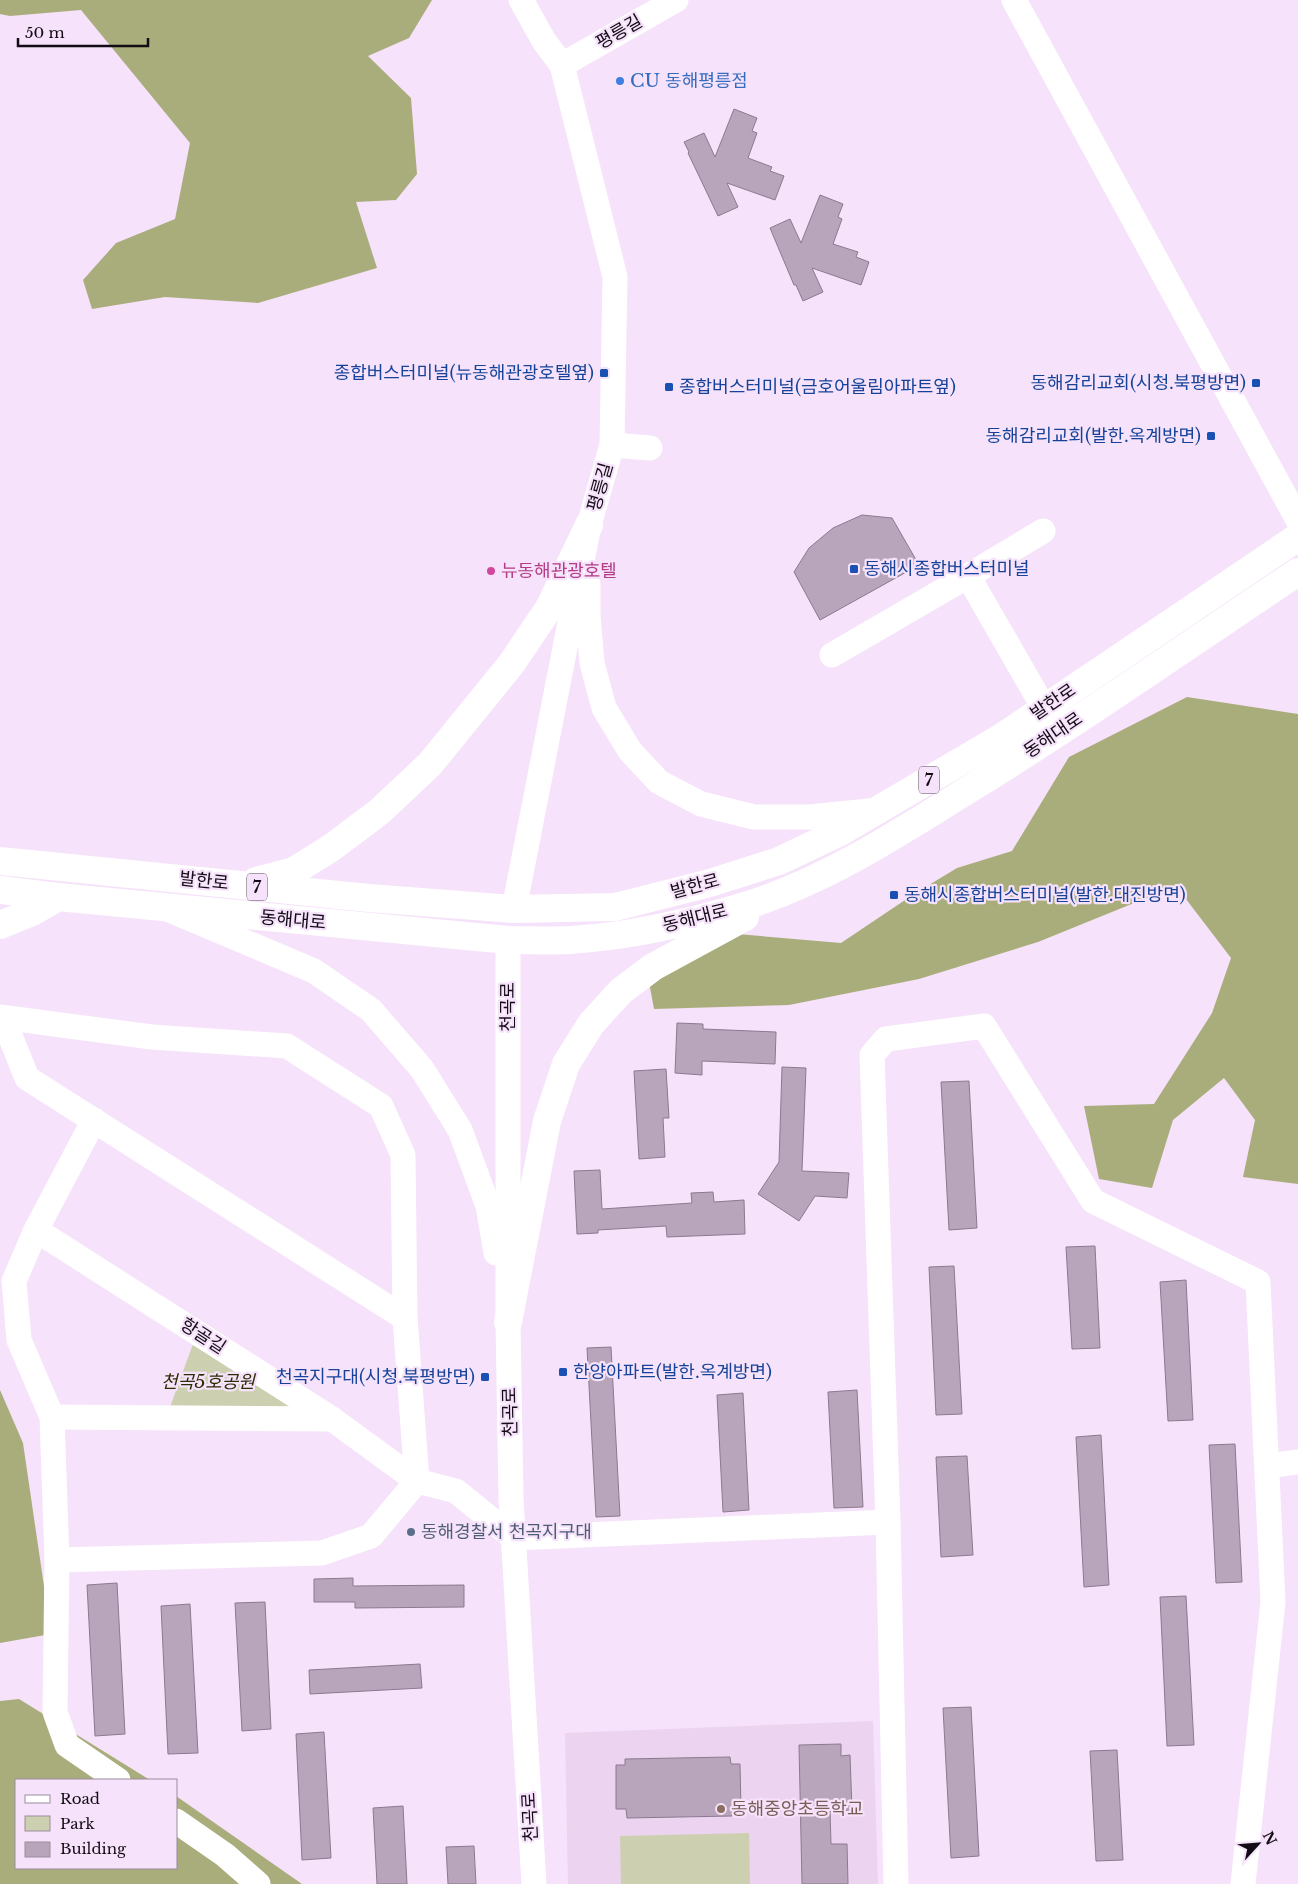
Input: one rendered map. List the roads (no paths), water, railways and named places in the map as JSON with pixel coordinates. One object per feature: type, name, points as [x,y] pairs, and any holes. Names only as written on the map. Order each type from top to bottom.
[{"type":"main road","points":[[241,885],[294,871],[331,848],[379,812],[430,764],[512,663],[549,608],[589,525]]},
{"type":"main road","name":"발한로","points":[[0,861],[377,898],[514,909],[615,907],[710,883],[779,861],[842,832],[1002,737],[1298,537]]},
{"type":"main road","name":"동해대로","points":[[0,890],[58,898],[508,940],[569,940],[632,933],[696,920],[755,902],[824,874],[893,837],[1000,771],[1298,572]]},
{"type":"main road","points":[[508,1322],[547,1121],[566,1064],[591,1024],[621,991],[653,967],[824,874]]},
{"type":"main road","points":[[0,925],[32,912],[58,898]]},
{"type":"main road","points":[[508,940],[514,909]]},
{"type":"street","name":"평릉길","points":[[514,909],[589,525],[612,445],[615,277],[562,65],[544,41],[522,0]]},
{"type":"street","name":"평릉길","points":[[562,65],[676,0]]},
{"type":"street","points":[[1014,0],[1298,520]]},
{"type":"street","points":[[612,445],[650,448]]},
{"type":"street","points":[[589,525],[588,615],[592,663],[604,708],[630,751],[659,782],[701,804],[754,817],[810,817],[878,810]]},
{"type":"street","points":[[832,655],[1043,531]]},
{"type":"street","points":[[968,576],[1044,708]]},
{"type":"street","points":[[162,907],[314,971],[371,1010],[422,1069],[460,1130],[488,1206],[508,1322]]},
{"type":"street","name":"천곡로","points":[[508,940],[508,1322],[514,1538],[534,1884]]},
{"type":"street","points":[[57,1560],[322,1553],[371,1536],[417,1481],[405,1318],[403,1154],[381,1106],[287,1046],[152,1037],[2,1017],[27,1078],[405,1318]]},
{"type":"street","points":[[896,1884],[888,1522],[872,1055],[886,1039],[984,1026],[1093,1200],[1258,1282],[1273,1602],[1243,1884]]},
{"type":"street","points":[[94,1120],[36,1230],[14,1281],[18,1340],[52,1417],[57,1560],[55,1712],[67,1745],[117,1779]]},
{"type":"street","name":"항골길","points":[[36,1230],[332,1419],[417,1481]]},
{"type":"street","points":[[52,1417],[332,1419]]},
{"type":"street","points":[[1266,1466],[1298,1462]]},
{"type":"street","points":[[417,1481],[456,1491],[514,1538],[888,1522]]},
{"type":"street","points":[[178,1823],[225,1856],[258,1884]]},
{"type":"place","name":"CU 동해평릉점","points":[[620,81]]},
{"type":"place","name":"종합버스터미널(뉴동해관광호텔옆)","points":[[604,373]]},
{"type":"place","name":"동해감리교회(시청.북평방면)","points":[[1256,383]]},
{"type":"place","name":"종합버스터미널(금호어울림아파트옆)","points":[[669,387]]},
{"type":"place","name":"동해감리교회(발한.옥계방면)","points":[[1211,436]]},
{"type":"place","name":"동해시종합버스터미널","points":[[854,569]]},
{"type":"place","name":"뉴동해관광호텔","points":[[491,571]]},
{"type":"place","name":"동해시종합버스터미널(발한.대진방면)","points":[[894,895]]},
{"type":"place","name":"한양아파트(발한.옥계방면)","points":[[563,1372]]},
{"type":"place","name":"천곡지구대(시청.북평방면)","points":[[485,1377]]},
{"type":"place","name":"동해경찰서 천곡지구대","points":[[411,1532]]},
{"type":"place","name":"동해중앙초등학교","points":[[721,1809]]},
{"type":"park label","name":"천곡5호공원","points":[[208,1382]]}]
